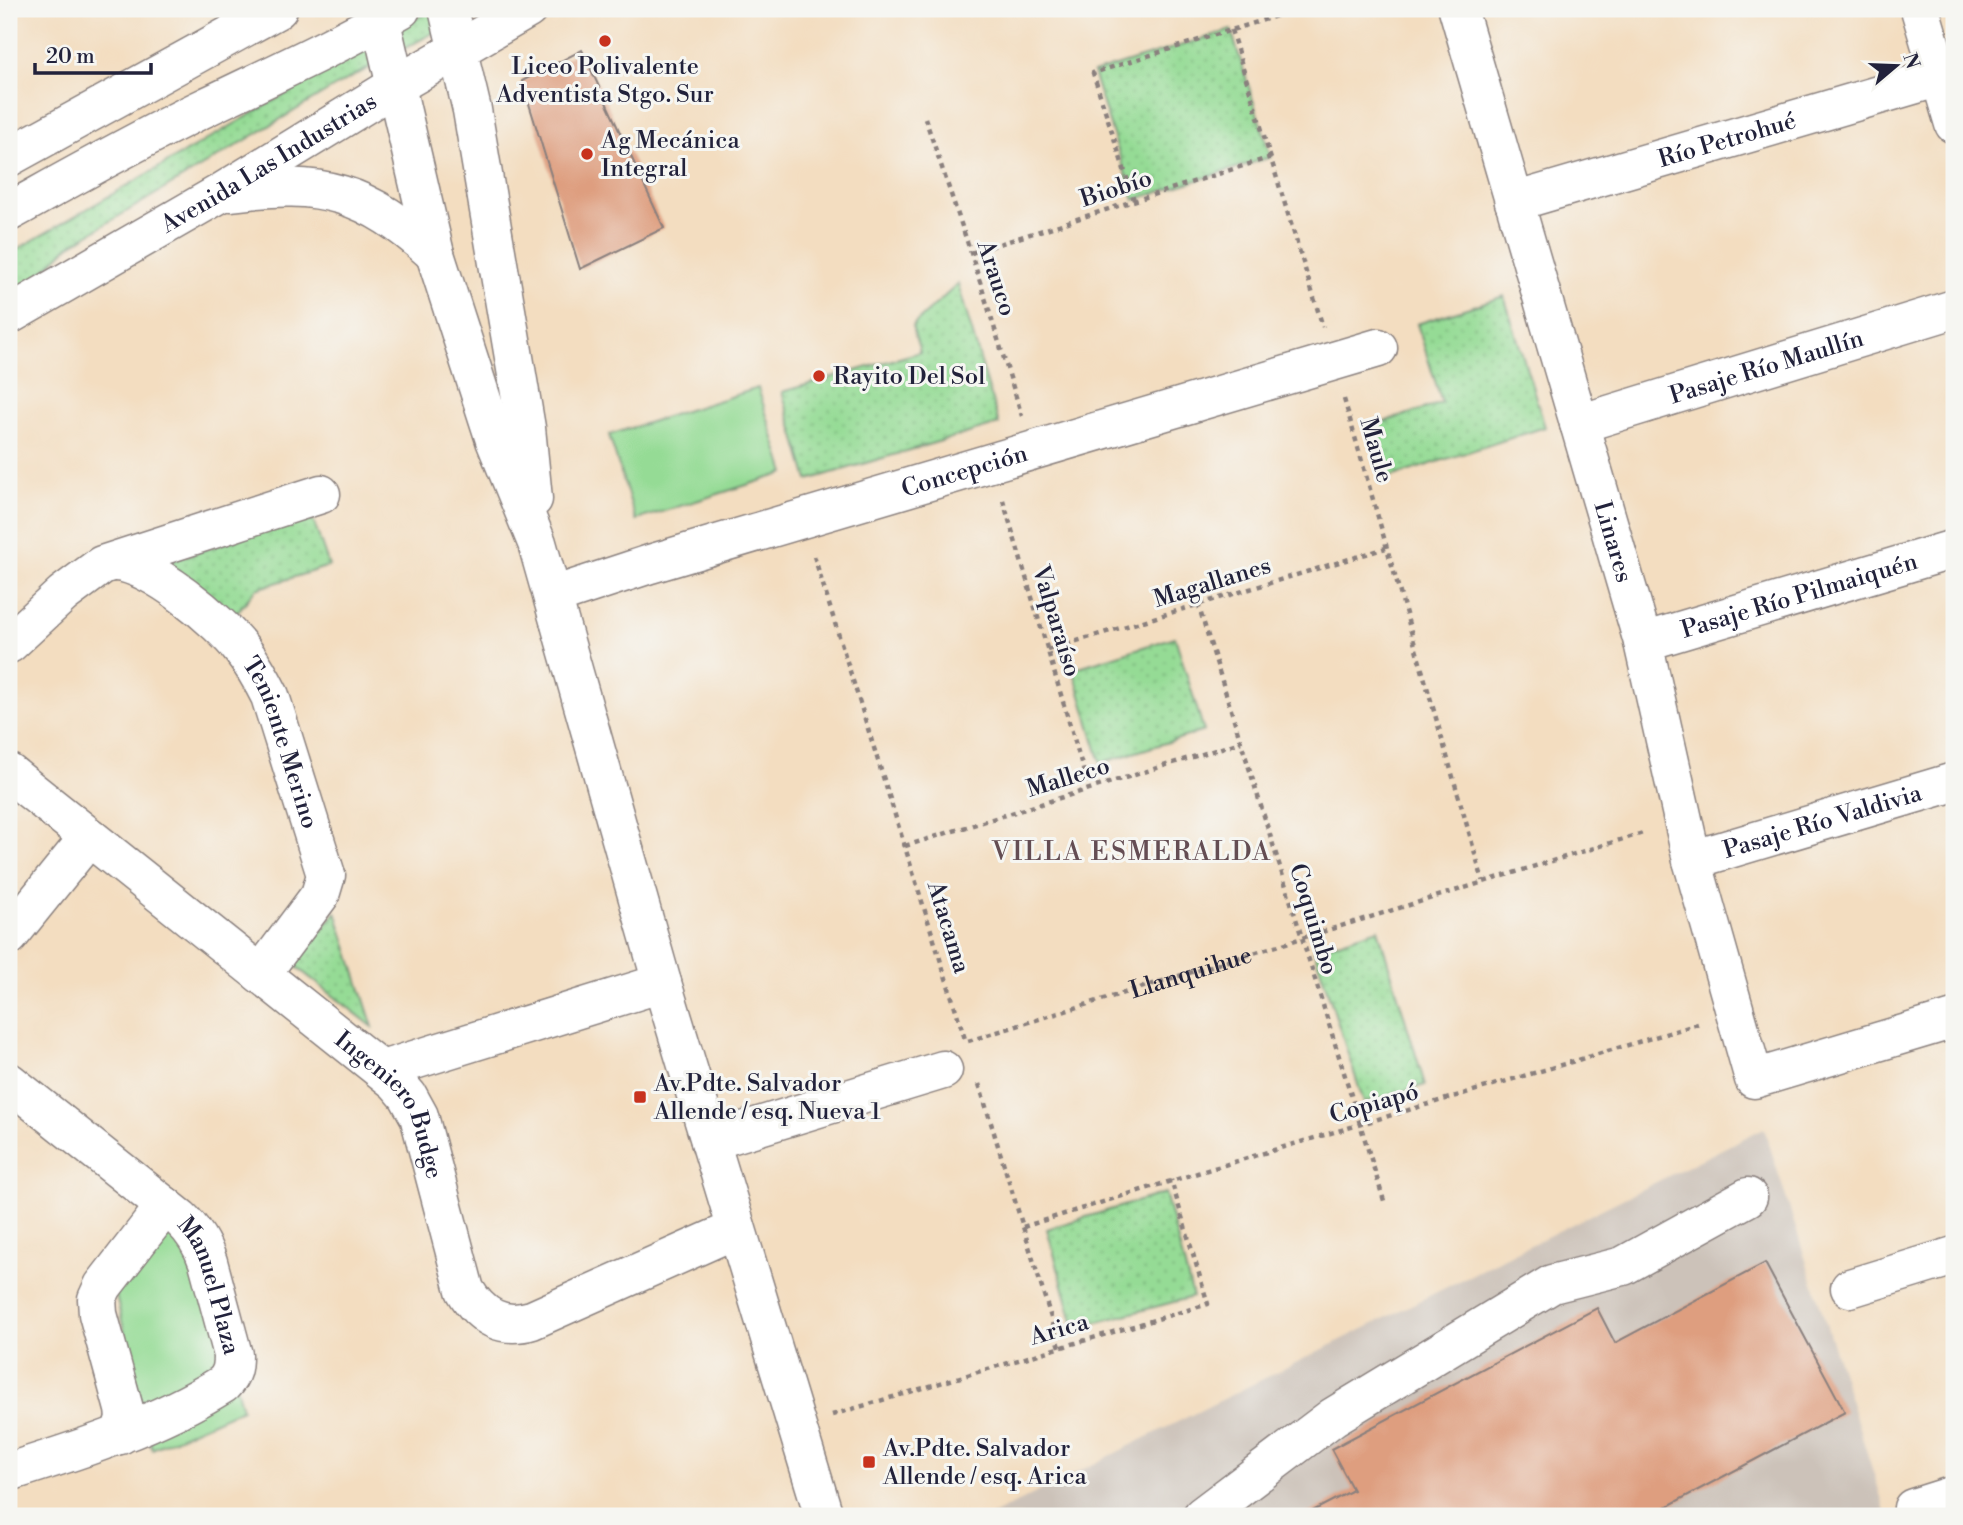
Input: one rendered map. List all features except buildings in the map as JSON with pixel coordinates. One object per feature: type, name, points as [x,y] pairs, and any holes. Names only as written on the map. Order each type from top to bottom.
[{"type":"street","points":[[9,157],[278,9]]},
{"type":"street","points":[[448,9],[472,110],[526,428],[537,543]]},
{"type":"street","name":"Avenida Las Industrias","points":[[9,315],[219,194],[395,86],[528,9]]},
{"type":"street","name":"Linares","points":[[1458,9],[1643,642],[1682,821],[1754,1079],[1954,1019]]},
{"type":"street","points":[[1920,9],[1954,124]]},
{"type":"street","points":[[382,12],[395,86],[435,254],[495,439],[537,543],[662,983],[824,1516]]},
{"type":"street","points":[[9,190],[184,96],[382,12]]},
{"type":"street","points":[[9,212],[140,140],[292,68],[382,12]]},
{"type":"street","name":"Río Petrohué","points":[[1514,202],[1940,77]]},
{"type":"street","points":[[219,194],[286,186],[315,188],[343,195],[394,220],[435,254]]},
{"type":"street","name":"Pasaje Río Maullín","points":[[1579,424],[1954,309]]},
{"type":"street","name":"Concepción","points":[[553,596],[650,564],[1378,348]]},
{"type":"street","points":[[9,645],[35,619],[102,565],[321,494]]},
{"type":"street","name":"Pasaje Río Pilmaiquén","points":[[1643,642],[1954,549]]},
{"type":"street","name":"Teniente Merino","points":[[115,562],[135,566],[172,587],[198,607],[241,649],[270,696],[326,875],[320,895],[261,974]]},
{"type":"street","name":"Ingeniero Budge","points":[[9,773],[382,1070],[408,1096],[419,1116],[465,1290],[471,1301],[494,1321],[520,1324],[533,1320],[736,1229]]},
{"type":"street","name":"Pasaje Río Valdivia","points":[[1692,860],[1954,782]]},
{"type":"street","points":[[9,936],[89,837]]},
{"type":"street","points":[[382,1070],[662,983]]},
{"type":"street","points":[[710,1141],[964,1062]]},
{"type":"street","name":"Manuel Plaza","points":[[9,1082],[188,1226],[203,1248],[233,1355],[230,1376],[223,1384],[120,1435],[9,1472]]},
{"type":"street","points":[[1202,1516],[1333,1417],[1552,1284],[1623,1266],[1748,1197]]},
{"type":"street","name":"Manuel Plaza","points":[[120,1435],[125,1418],[124,1409],[98,1314],[97,1299],[103,1286],[165,1206]]},
{"type":"street","points":[[1850,1288],[1954,1256]]},
{"type":"street","points":[[1913,1507],[1954,1495]]},
{"type":"path","points":[[1134,200],[1093,74],[1298,9]]},
{"type":"path","name":"Maule","points":[[1231,30],[1333,361],[1483,881]]},
{"type":"path","name":"Arauco","points":[[925,118],[1033,450]]},
{"type":"path","name":"Biobío","points":[[971,253],[1271,156]]},
{"type":"path","name":"Valparaíso","points":[[992,462],[1089,789]]},
{"type":"path","name":"Atacama","points":[[803,519],[905,846],[964,1062],[1023,1227],[1060,1346]]},
{"type":"path","name":"Magallanes","points":[[1047,650],[1386,548]]},
{"type":"path","name":"Coquimbo","points":[[1198,604],[1385,1204]]},
{"type":"path","name":"Malleco","points":[[905,846],[1241,742]]},
{"type":"path","name":"Llanquihue","points":[[964,1062],[1301,937],[1682,821]]},
{"type":"path","name":"Copiapó","points":[[1023,1227],[1171,1180],[1735,1013]]},
{"type":"path","name":"Arica","points":[[798,1426],[1208,1304],[1171,1180]]},
{"type":"shaded area","points":[[1764,1128],[1887,1516],[990,1516]]},
{"type":"green space","points":[[433,9],[477,9],[341,83],[69,246],[31,283],[9,296],[9,254]]},
{"type":"green space","points":[[1231,30],[1271,157],[1134,200],[1093,73]]},
{"type":"green space","points":[[958,284],[999,424],[808,480],[782,392],[920,352],[912,326]]},
{"type":"green space","points":[[1504,296],[1545,427],[1388,478],[1371,426],[1442,403],[1417,324]]},
{"type":"green space","points":[[758,388],[785,473],[636,520],[609,435]]},
{"type":"green space","points":[[311,514],[329,566],[256,589],[234,616],[165,563]]},
{"type":"green space","points":[[1175,637],[1204,731],[1101,763],[1073,669]]},
{"type":"green space","points":[[336,912],[373,1027],[294,965]]},
{"type":"green space","points":[[1378,929],[1425,1085],[1364,1103],[1314,950]]},
{"type":"green space","points":[[1165,1193],[1193,1297],[1075,1328],[1047,1229]]},
{"type":"green space","points":[[174,1229],[201,1256],[242,1409],[152,1449],[115,1292]]},
{"type":"place","name":"Liceo Polivalente Adventista Stgo. Sur","points":[[605,41]]},
{"type":"place","name":"Ag Mecánica Integral","points":[[587,154]]},
{"type":"place","name":"Rayito Del Sol","points":[[819,376]]},
{"type":"place","name":"Av.Pdte. Salvador Allende / esq. Nueva 1","points":[[640,1097]]},
{"type":"place","name":"Av.Pdte. Salvador Allende / esq. Arica","points":[[869,1462]]},
{"type":"district","name":"VILLA ESMERALDA","points":[[1132,851]]}]
